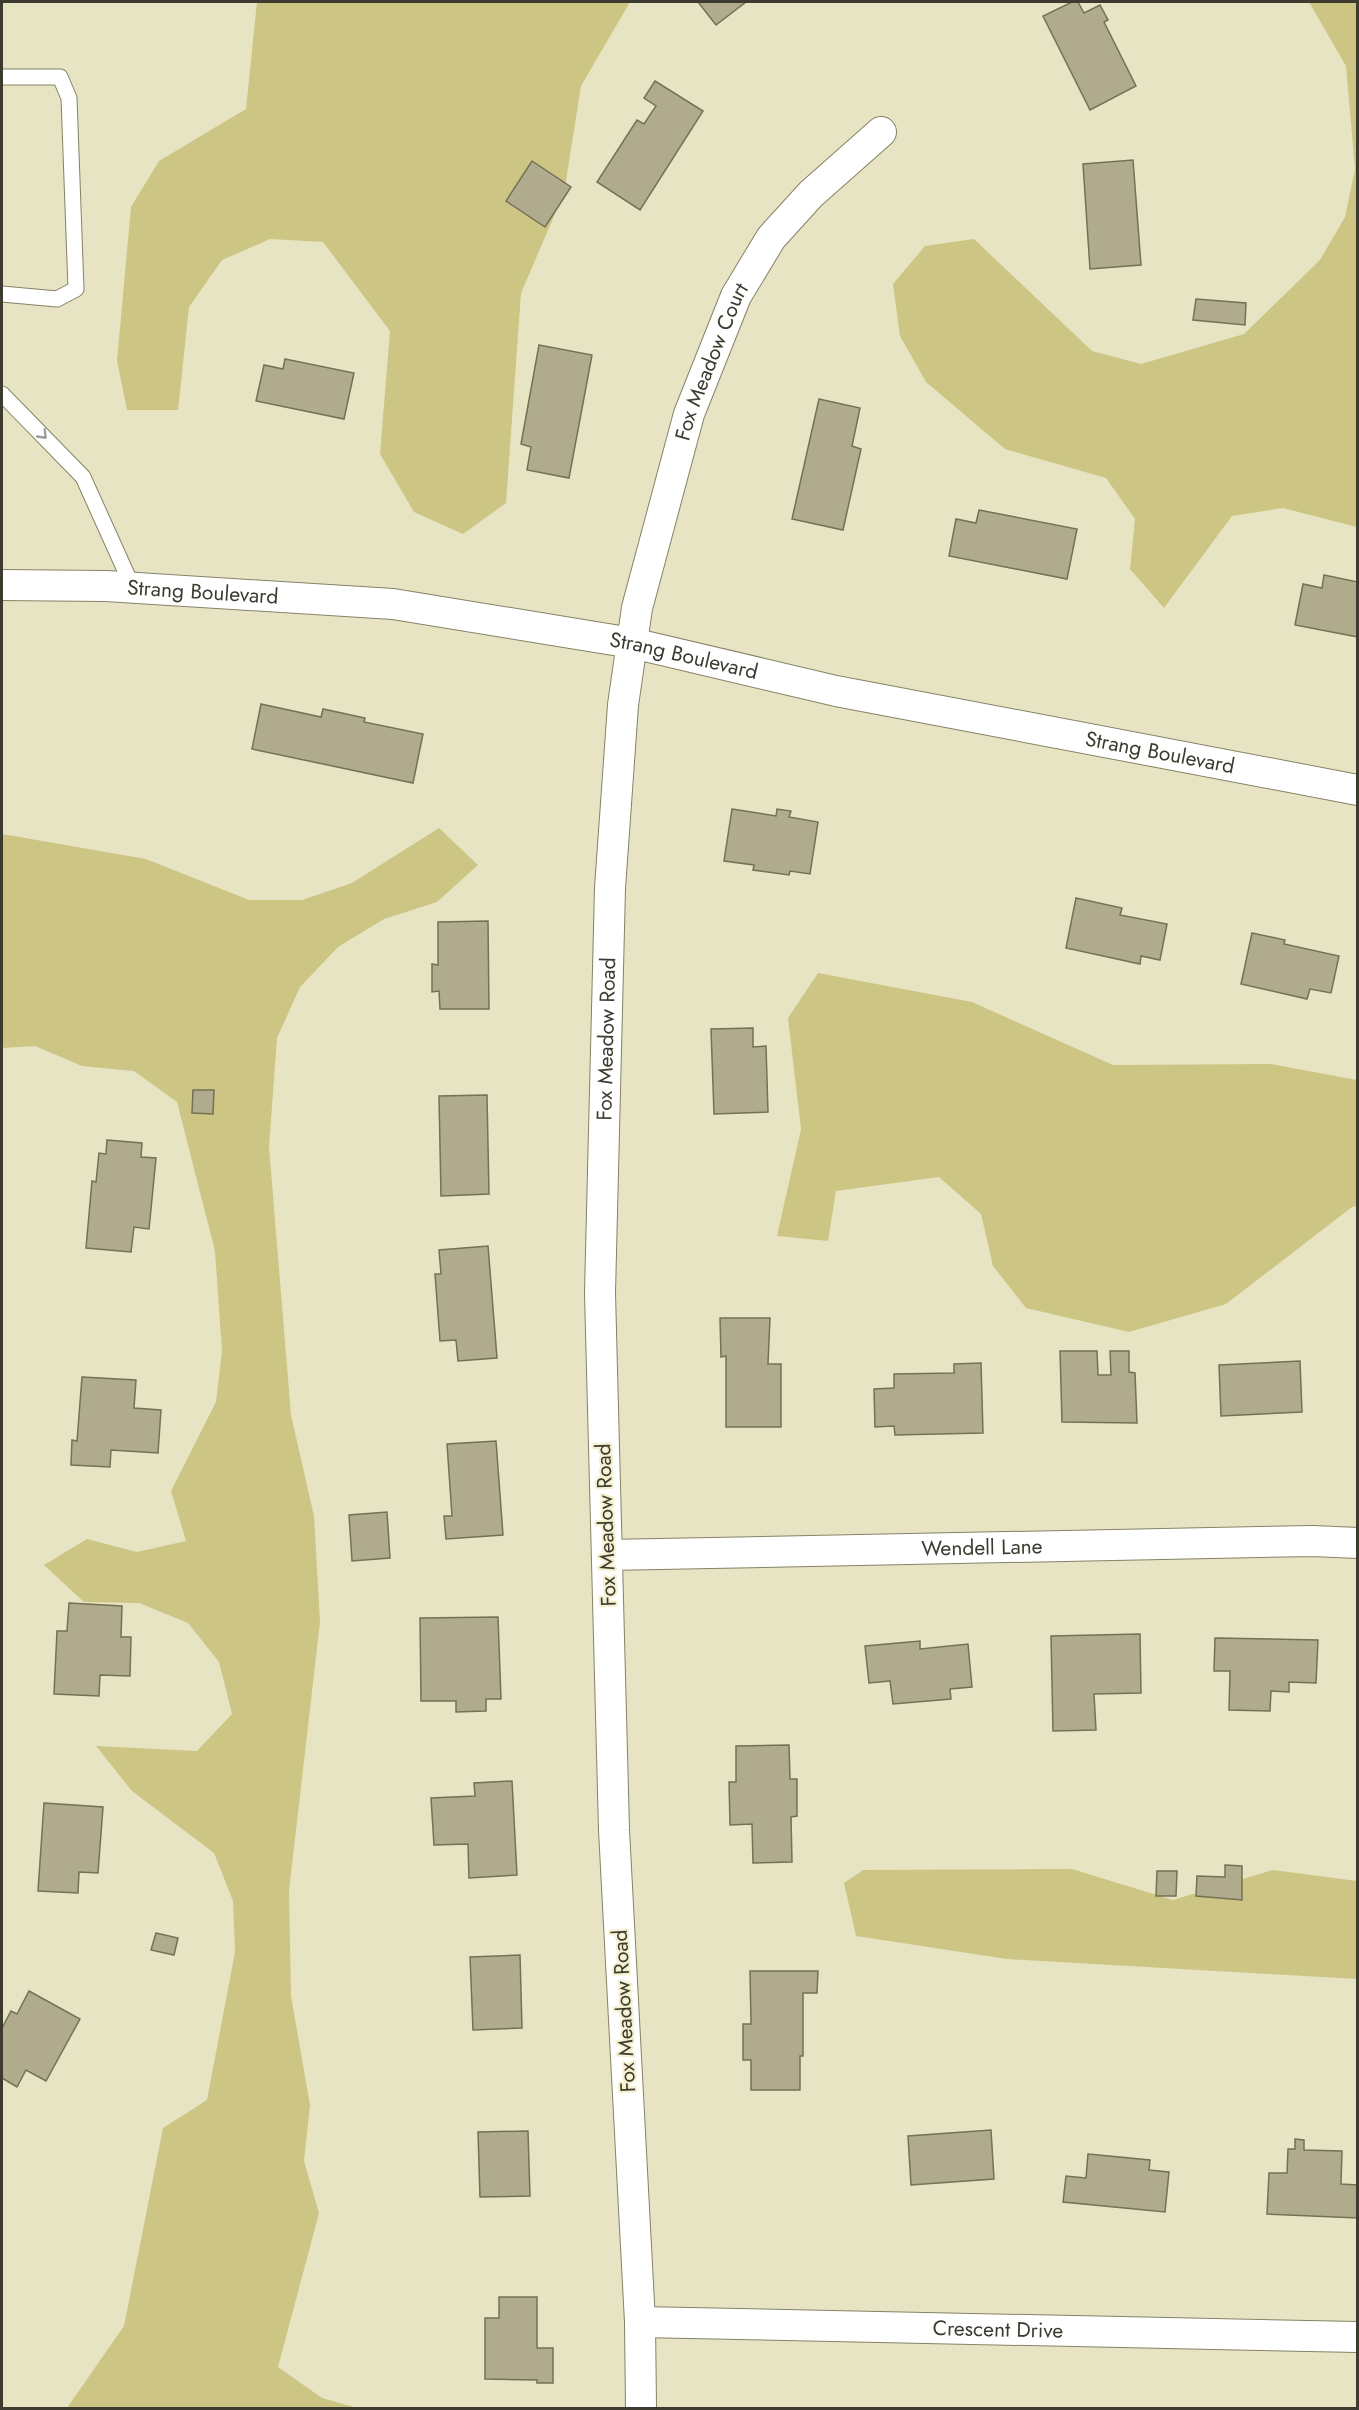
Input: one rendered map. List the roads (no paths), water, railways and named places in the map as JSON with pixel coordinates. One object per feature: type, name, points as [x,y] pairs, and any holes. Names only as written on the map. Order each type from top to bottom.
[{"type":"street","name":"Fox Meadow Court","points":[[632,643],[637,608],[689,414],[736,296],[771,238],[811,194],[881,132]]},
{"type":"street","name":"Strang Boulevard","points":[[2,585],[133,588],[393,604],[632,643],[836,691],[1358,790]]},
{"type":"street","name":"Fox Meadow Road","points":[[632,643],[623,705],[610,888],[600,1293],[614,1830],[640,2322],[641,2409]]},
{"type":"street","name":"Wendell Lane","points":[[607,1555],[1313,1541],[1358,1543]]},
{"type":"street","name":"Crescent Drive","points":[[640,2322],[1358,2337]]},
{"type":"lane","points":[[2,77],[60,77],[69,98],[76,289],[57,299],[2,294]]},
{"type":"lane","points":[[2,394],[84,477],[133,588]]}]
